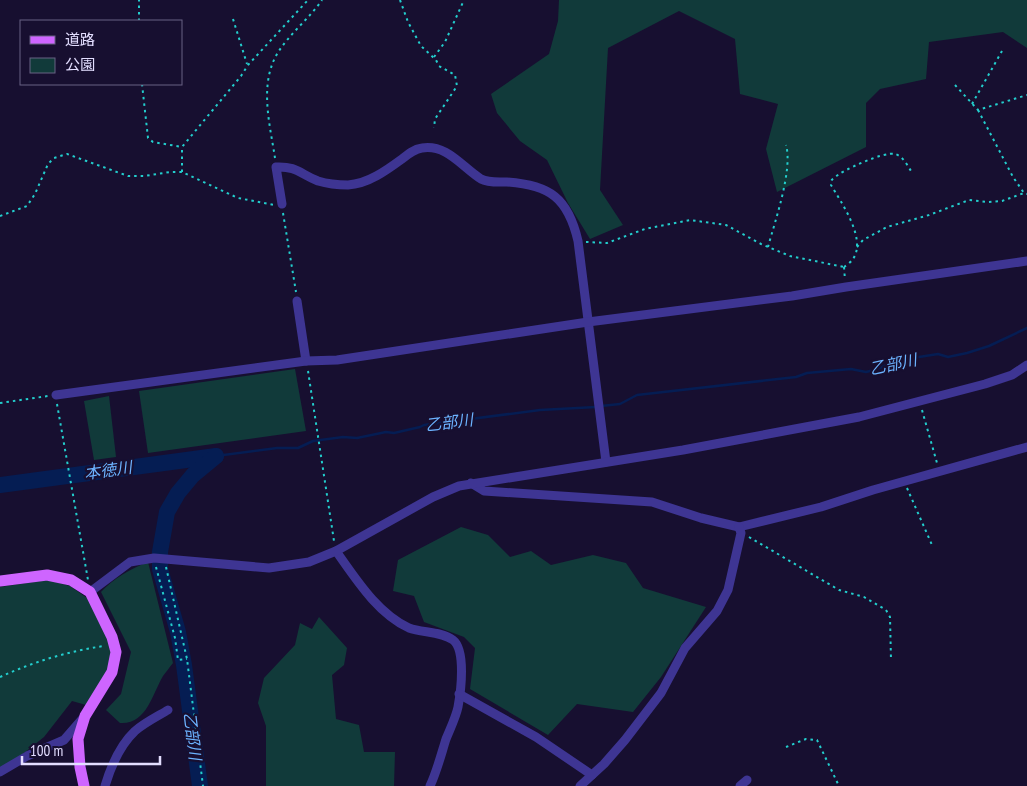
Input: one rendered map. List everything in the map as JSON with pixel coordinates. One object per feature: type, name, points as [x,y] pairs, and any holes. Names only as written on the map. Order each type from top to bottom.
[{"type":"main road","points":[[0,581],[47,575],[72,580],[90,592],[103,616],[116,652],[112,672],[85,716],[78,739],[80,768],[84,786]]},
{"type":"street","points":[[282,204],[276,167],[289,167],[325,183],[336,185],[357,184],[384,172],[410,152],[419,148],[430,147],[449,154],[485,181],[527,184],[548,191],[555,196],[572,219],[578,241],[606,462]]},
{"type":"street","points":[[56,395],[306,361],[336,360],[588,322],[1027,262]]},
{"type":"street","points":[[297,301],[306,361]]},
{"type":"street","points":[[90,592],[130,562],[154,558],[269,568],[309,562],[336,551],[433,497],[459,486],[683,450],[859,417],[985,384],[1012,375],[1027,365]]},
{"type":"street","points":[[471,483],[484,491],[652,502],[740,530],[1027,447]]},
{"type":"street","points":[[580,786],[625,740],[661,693],[685,648],[717,612],[728,590],[740,530]]},
{"type":"street","points":[[336,551],[363,587],[393,620],[414,630],[444,636],[453,640],[458,646],[461,658],[458,708],[436,774],[430,786]]},
{"type":"street","points":[[459,694],[536,737],[592,775]]},
{"type":"street","points":[[105,786],[111,766],[135,731],[168,710]]},
{"type":"street","points":[[0,772],[27,756],[64,740],[85,716]]},
{"type":"path","points":[[138,20],[139,0]]},
{"type":"path","points":[[182,172],[182,148],[248,65],[308,0]]},
{"type":"path","points":[[276,167],[267,100],[267,87],[271,70],[277,54],[322,0]]},
{"type":"path","points":[[400,0],[408,22],[421,46],[434,58],[439,66],[455,75],[457,81],[457,86],[435,119],[434,128]]},
{"type":"path","points":[[434,58],[445,42],[464,0]]},
{"type":"path","points":[[233,19],[248,65]]},
{"type":"path","points":[[972,104],[1002,51]]},
{"type":"path","points":[[142,85],[148,138],[153,142],[182,148]]},
{"type":"path","points":[[844,267],[854,258],[857,247],[863,240],[887,227],[929,215],[969,200],[1002,201],[1026,194],[1013,177],[978,110],[955,85]]},
{"type":"path","points":[[978,110],[1027,95]]},
{"type":"path","points":[[768,248],[786,175],[786,145]]},
{"type":"path","points":[[857,247],[852,221],[831,185],[834,178],[878,156],[890,153],[900,156],[912,171]]},
{"type":"path","points":[[0,216],[26,206],[35,194],[48,164],[54,158],[62,155],[73,156],[128,176],[182,172],[238,198],[282,204],[297,301]]},
{"type":"path","points":[[578,241],[607,243],[646,229],[690,220],[726,225],[768,248],[790,256],[844,267]]},
{"type":"path","points":[[844,267],[846,287]]},
{"type":"path","points":[[306,361],[336,551]]},
{"type":"path","points":[[0,403],[56,395],[90,592]]},
{"type":"path","points":[[918,401],[924,415],[937,463],[937,472]]},
{"type":"path","points":[[904,482],[932,546]]},
{"type":"path","points":[[740,530],[839,590],[864,598],[886,610],[890,617],[891,660]]},
{"type":"path","points":[[154,558],[175,638],[178,660],[187,658]]},
{"type":"path","points":[[167,558],[167,575],[187,658],[203,786]]},
{"type":"path","points":[[0,677],[22,667],[65,654],[114,645]]},
{"type":"path","points":[[786,747],[806,739],[817,740],[838,786]]},
{"type":"green space","points":[[559,0],[1027,0],[1027,48],[1003,32],[929,42],[926,79],[880,89],[866,103],[866,147],[777,192],[766,149],[778,104],[740,94],[735,39],[679,11],[608,48],[600,190],[623,225],[590,239],[568,203],[547,160],[520,141],[497,113],[491,94],[549,54],[558,21]]},
{"type":"green space","points":[[295,369],[306,431],[148,453],[139,391]]},
{"type":"green space","points":[[109,396],[116,457],[94,460],[84,401]]},
{"type":"green space","points":[[461,527],[488,535],[510,557],[531,551],[551,565],[593,555],[626,563],[643,588],[706,607],[661,677],[633,712],[577,704],[548,735],[470,689],[475,648],[464,637],[424,622],[414,596],[393,591],[398,560]]},
{"type":"green space","points":[[148,562],[173,663],[163,676],[142,714],[129,722],[120,723],[106,710],[121,694],[131,652],[101,592],[123,574]]},
{"type":"green space","points":[[48,580],[70,586],[87,598],[107,636],[111,654],[108,669],[86,705],[72,701],[44,737],[0,772],[0,587]]},
{"type":"green space","points":[[319,617],[347,648],[344,665],[332,675],[336,719],[359,725],[364,752],[395,752],[394,786],[266,786],[266,726],[258,703],[264,678],[295,645],[300,623],[312,629]]},
{"type":"waterway","name":"乙部川","points":[[601,406],[620,404],[637,395],[796,377],[807,373],[851,369],[866,372],[900,360],[938,354],[948,357],[989,346],[1027,328]]},
{"type":"waterway","name":"乙部川","points":[[216,456],[277,448],[298,448],[313,441],[343,437],[357,438],[386,432],[394,433],[424,425],[540,410],[596,407]]},
{"type":"waterway","name":"本徳川","points":[[0,485],[216,456]]},
{"type":"waterway","name":"乙部川","points":[[200,786],[184,665],[178,632],[160,569],[160,552],[167,512],[178,493],[193,475],[216,456]]}]
